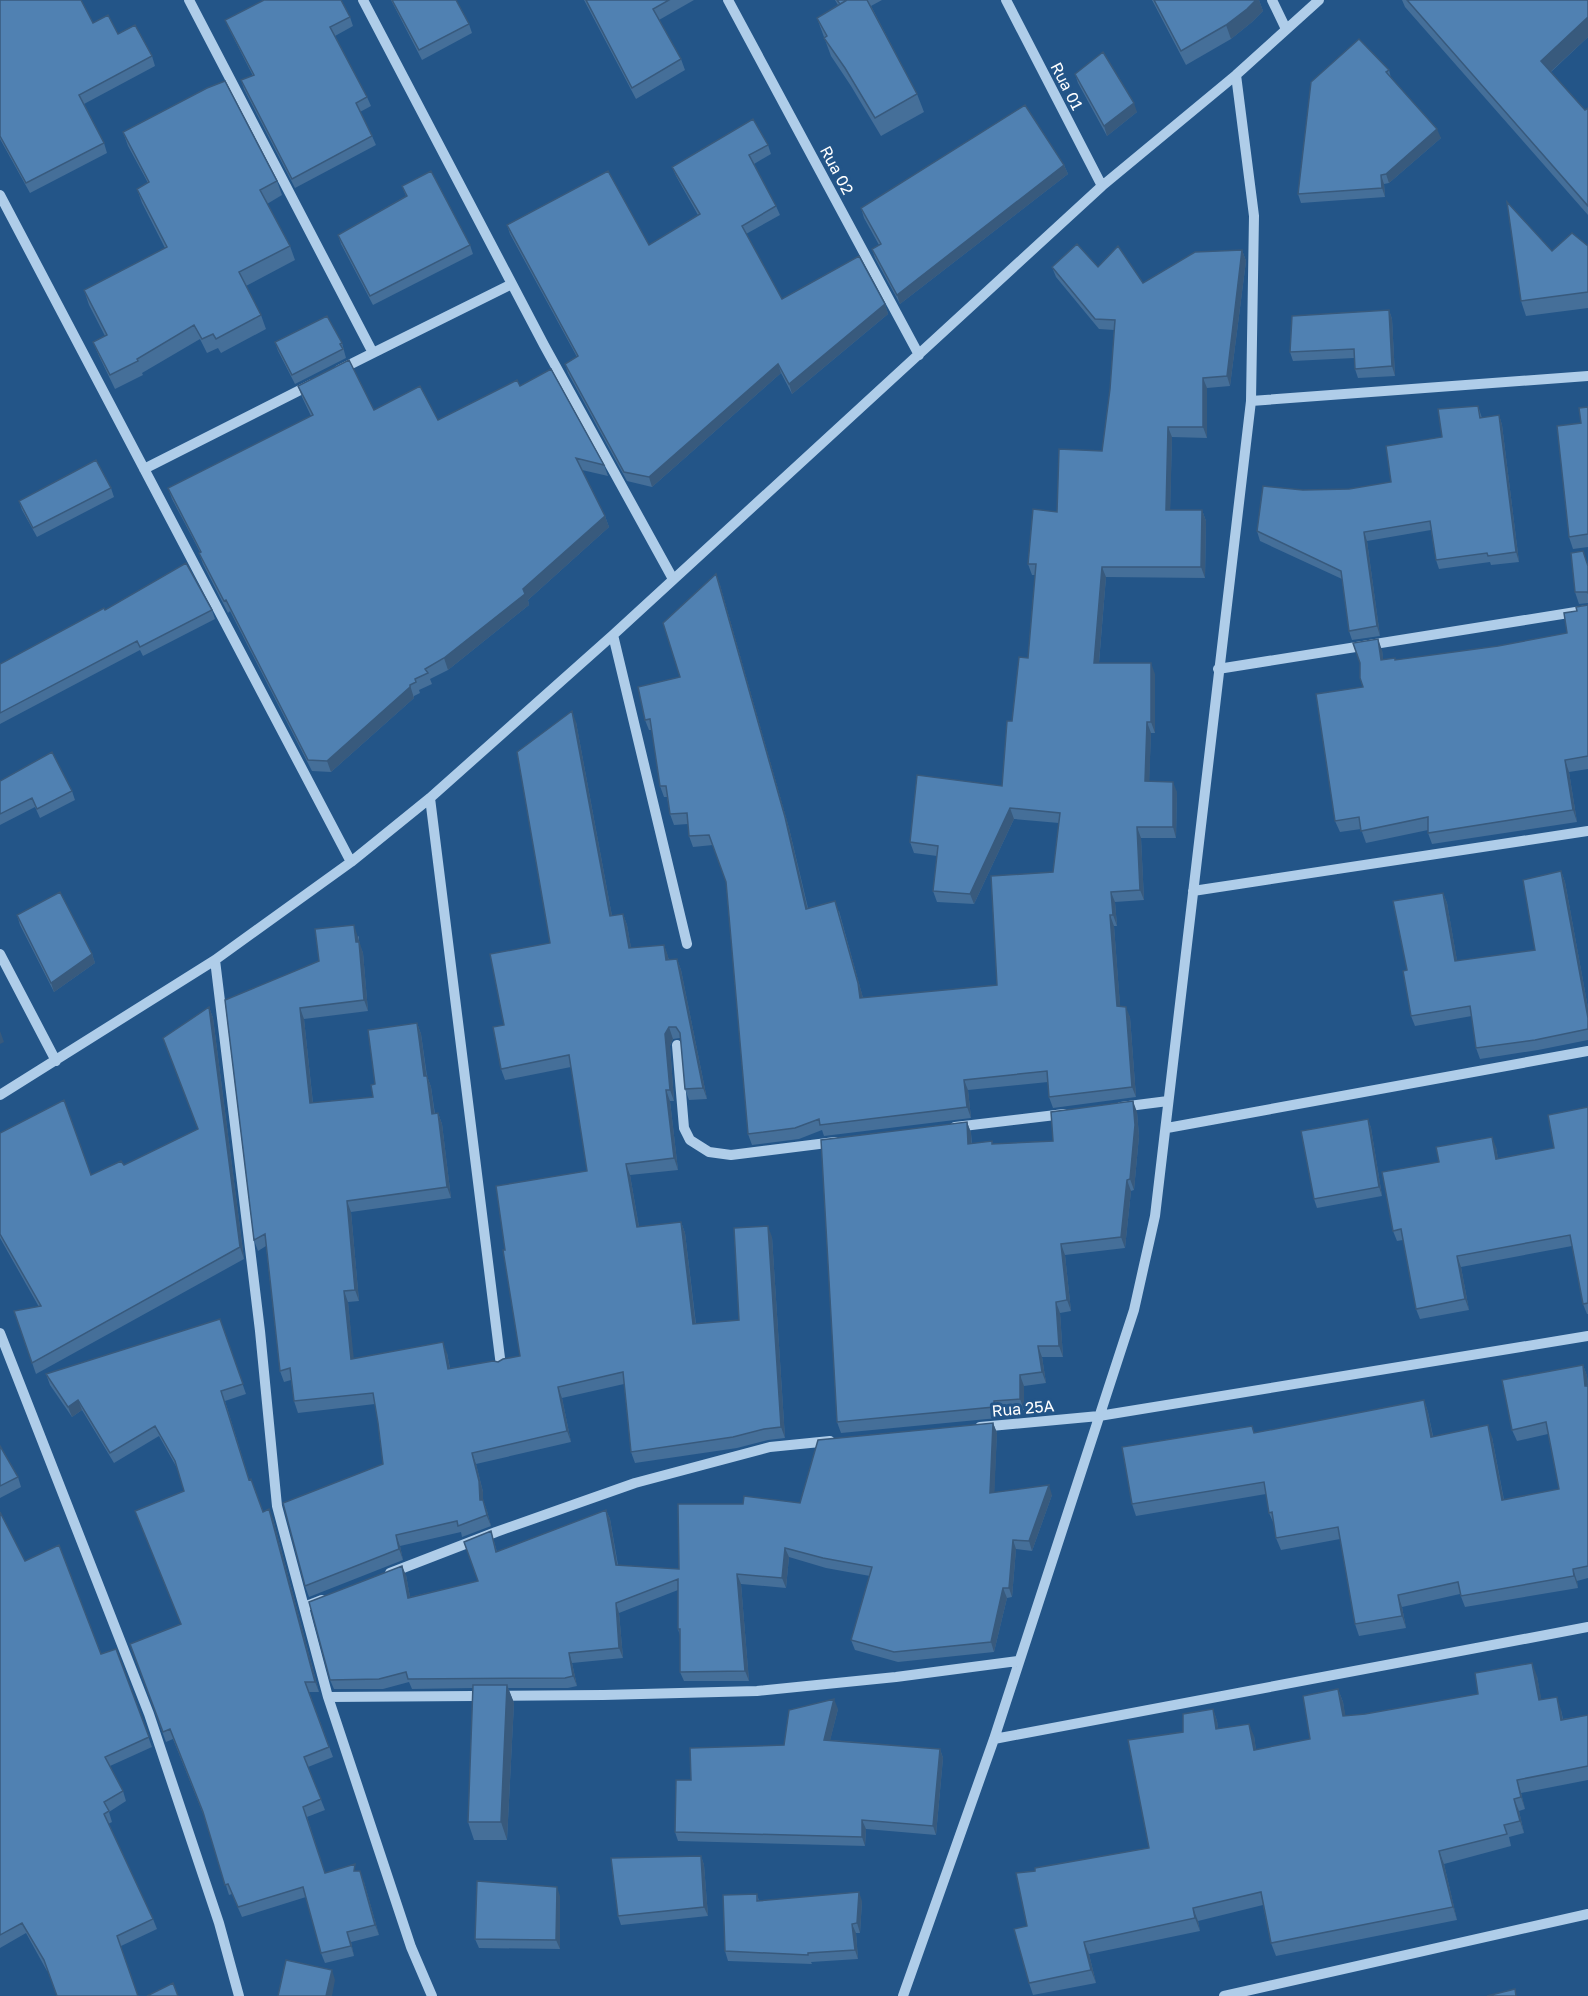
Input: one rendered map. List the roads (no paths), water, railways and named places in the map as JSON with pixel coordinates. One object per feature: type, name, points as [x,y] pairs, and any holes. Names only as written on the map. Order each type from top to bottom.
[{"type":"street","points":[[189,0],[374,353]]},
{"type":"street","points":[[363,0],[512,284],[673,579]]},
{"type":"street","name":"Rua 02","points":[[728,0],[919,355]]},
{"type":"street","name":"Rua 01","points":[[1006,0],[1102,186]]},
{"type":"street","points":[[1272,0],[1286,29]]},
{"type":"street","points":[[0,1095],[215,960],[351,862],[430,798],[613,635],[1102,186],[1236,75],[1319,0]]},
{"type":"street","points":[[903,1996],[994,1739],[1134,1310],[1155,1216],[1251,401],[1254,216],[1236,75]]},
{"type":"street","points":[[0,195],[351,862]]},
{"type":"street","points":[[144,470],[512,284]]},
{"type":"street","points":[[1251,401],[1588,376]]},
{"type":"street","points":[[1218,669],[1588,610]]},
{"type":"street","points":[[613,635],[687,944]]},
{"type":"street","points":[[430,798],[501,1366]]},
{"type":"street","points":[[1193,891],[1588,831]]},
{"type":"street","points":[[0,954],[56,1061]]},
{"type":"street","points":[[215,960],[260,1331],[277,1506],[328,1697],[411,1947],[432,1996]]},
{"type":"street","points":[[677,1045],[684,1128],[690,1140],[709,1152],[731,1155],[849,1140]]},
{"type":"street","points":[[1167,1128],[1588,1051]]},
{"type":"street","points":[[1109,1108],[1168,1101]]},
{"type":"street","points":[[943,1129],[1073,1113]]},
{"type":"street","points":[[0,1333],[149,1714],[219,1923],[239,1996]]},
{"type":"street","name":"Rua 25A","points":[[970,1428],[1099,1416],[1588,1336]]},
{"type":"street","points":[[379,1578],[496,1532],[635,1484],[770,1447],[840,1440]]},
{"type":"street","points":[[304,1607],[336,1594]]},
{"type":"street","points":[[994,1739],[1588,1627]]},
{"type":"street","points":[[328,1697],[603,1695],[758,1691],[896,1677],[1018,1661]]},
{"type":"street","points":[[1224,1996],[1588,1914]]}]
